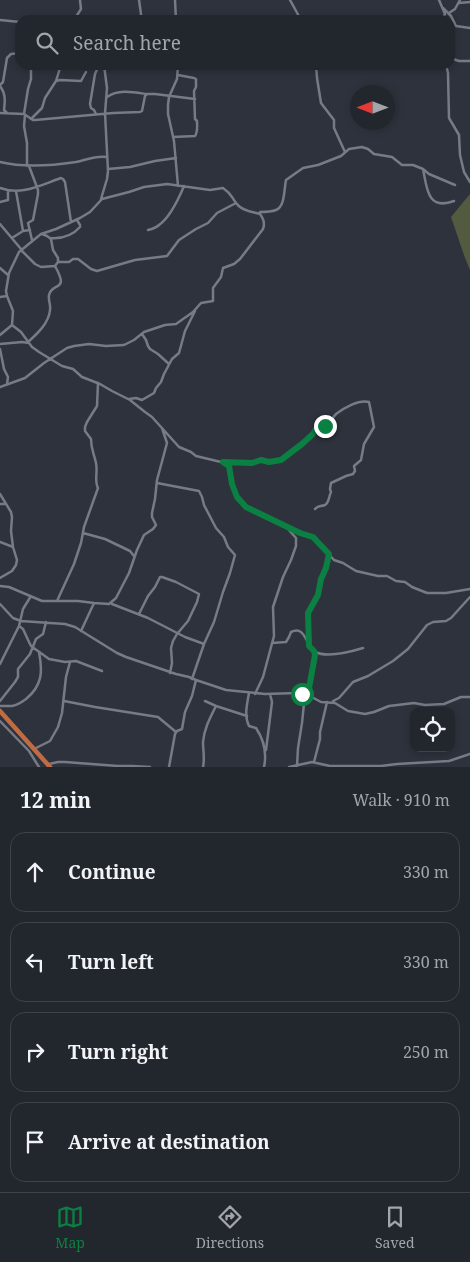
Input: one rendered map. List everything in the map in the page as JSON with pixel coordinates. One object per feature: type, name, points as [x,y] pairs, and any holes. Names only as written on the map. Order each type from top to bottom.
[{"type":"highway","points":[[0,711],[49,766]]},
{"type":"street","points":[[77,15],[82,8],[80,0]]},
{"type":"street","points":[[139,0],[140,15]]},
{"type":"street","points":[[175,0],[176,15]]},
{"type":"street","points":[[290,0],[298,15]]},
{"type":"street","points":[[439,0],[444,15]]},
{"type":"street","points":[[443,8],[449,13],[455,10],[459,2],[470,2]]},
{"type":"street","points":[[0,20],[15,22]]},
{"type":"street","points":[[455,24],[456,26],[470,28]]},
{"type":"street","points":[[8,114],[4,110],[5,99],[0,85],[3,82],[7,58],[11,54],[15,54]]},
{"type":"street","points":[[455,59],[470,61]]},
{"type":"street","points":[[31,70],[24,126],[28,166],[38,194],[33,220],[28,223],[32,240]]},
{"type":"street","points":[[31,119],[41,109],[45,98],[56,81],[59,70]]},
{"type":"street","points":[[96,70],[90,106],[96,114]]},
{"type":"street","points":[[0,335],[12,325],[13,311],[6,291],[8,275],[12,264],[21,250],[40,234],[56,230],[90,212],[100,200],[107,179],[108,169],[105,114],[107,97],[104,70]]},
{"type":"street","points":[[178,70],[176,84],[168,102],[178,186]]},
{"type":"street","points":[[316,70],[321,103],[334,120],[334,128],[345,152]]},
{"type":"street","points":[[447,70],[449,118],[459,135],[460,155],[464,172],[470,182]]},
{"type":"street","points":[[56,81],[81,81],[86,72]]},
{"type":"street","points":[[173,136],[196,136],[197,121],[195,119],[194,91],[196,78],[178,75]]},
{"type":"street","points":[[107,97],[118,92],[170,95],[194,99]]},
{"type":"street","points":[[0,113],[25,114],[35,120],[141,112],[147,94]]},
{"type":"street","points":[[100,200],[163,184],[210,190],[222,188],[231,194],[238,206],[242,208],[258,213],[273,211],[281,207],[286,180],[296,172],[303,168],[314,167],[341,156],[349,149],[359,147],[365,147],[374,154],[392,157],[402,165],[413,165],[434,177],[455,185]]},
{"type":"street","points":[[0,162],[14,165],[54,166],[98,157],[107,157]]},
{"type":"street","points":[[108,169],[130,167],[176,158]]},
{"type":"street","points":[[423,169],[428,194],[431,199],[443,204],[454,201]]},
{"type":"street","points":[[0,188],[16,192],[61,178],[64,179],[72,222]]},
{"type":"street","points":[[148,230],[157,227],[165,219],[177,203],[184,186]]},
{"type":"street","points":[[0,202],[8,200],[8,190]]},
{"type":"street","points":[[16,192],[22,231]]},
{"type":"street","points":[[58,262],[69,262],[73,259],[78,259],[91,269],[97,271],[135,260],[167,256],[179,240],[196,228],[208,223],[217,213],[236,202]]},
{"type":"street","points":[[0,387],[25,378],[62,351],[74,346],[90,344],[106,346],[124,345],[142,334],[165,325],[176,324],[202,302],[213,301],[214,288],[222,277],[222,268],[240,260],[263,229],[262,218],[258,213]]},
{"type":"street","points":[[40,234],[50,238],[62,238],[73,234],[80,229],[77,220]]},
{"type":"street","points":[[0,224],[21,250],[35,264],[41,267],[55,266],[58,262],[50,238]]},
{"type":"street","points":[[12,238],[22,231],[30,230]]},
{"type":"street","points":[[29,343],[46,322],[50,308],[50,294],[61,283],[60,275],[55,266]]},
{"type":"street","points":[[0,268],[8,275]]},
{"type":"street","points":[[0,292],[6,291]]},
{"type":"street","points":[[0,297],[7,296]]},
{"type":"street","points":[[129,399],[136,398],[142,400],[152,395],[161,382],[169,364],[179,353],[185,331],[196,308]]},
{"type":"street","points":[[12,325],[36,350],[62,366],[72,369],[82,377],[129,399],[152,417],[181,448],[199,457],[223,462],[252,463],[261,460],[269,462],[281,460],[313,434],[317,427],[329,423],[344,409],[362,400],[369,402],[374,427],[364,444],[361,460],[354,466],[355,471],[353,474],[331,483],[331,492],[327,503],[315,509]]},
{"type":"street","points":[[142,334],[150,349],[169,364]]},
{"type":"street","points":[[0,344],[29,343]]},
{"type":"street","points":[[0,349],[4,369],[8,376],[7,385]]},
{"type":"street","points":[[57,601],[74,564],[98,488],[91,439],[85,429],[97,406],[98,383]]},
{"type":"street","points":[[111,603],[116,598],[130,570],[144,535],[156,525],[152,516],[166,443],[162,428]]},
{"type":"street","points":[[223,462],[229,467],[232,484],[238,500],[247,508],[287,527],[314,537],[334,560],[344,563],[354,570],[378,576],[389,576],[396,581],[405,582],[412,588],[427,593],[470,590]]},
{"type":"street","points":[[157,483],[199,491],[216,528],[234,554],[234,561],[214,622],[204,644],[182,729],[176,732]]},
{"type":"street","points":[[0,494],[11,512],[11,531],[17,560],[16,565],[9,573],[0,578]]},
{"type":"street","points":[[0,504],[6,504]]},
{"type":"street","points":[[255,694],[263,677],[275,631],[273,607],[296,542],[295,535],[287,527]]},
{"type":"street","points":[[83,533],[105,539],[130,551],[135,557]]},
{"type":"street","points":[[0,542],[13,547]]},
{"type":"street","points":[[309,644],[308,613],[318,595],[329,554]]},
{"type":"street","points":[[139,614],[160,577],[175,581],[197,592],[199,595],[188,621],[177,634],[172,645],[170,672]]},
{"type":"street","points":[[0,586],[8,587],[42,601],[111,603],[139,614],[177,634],[204,644]]},
{"type":"street","points":[[0,664],[19,626],[23,609],[31,596]]},
{"type":"street","points":[[332,702],[339,698],[353,682],[368,676],[393,661],[408,649],[427,625],[451,618],[470,597]]},
{"type":"street","points":[[81,631],[94,603]]},
{"type":"street","points":[[0,604],[12,617],[21,621],[65,624],[81,631],[126,658],[226,690],[255,694],[307,694],[321,702],[336,703],[348,711],[365,714],[389,706],[414,703],[446,703],[460,697],[470,698]]},
{"type":"street","points":[[0,701],[18,677],[18,669],[26,661],[36,639],[42,634],[46,622]]},
{"type":"street","points":[[19,626],[23,629],[29,642],[39,652],[54,661],[76,661],[102,670]]},
{"type":"street","points":[[272,643],[286,642],[291,632],[297,631],[304,634],[315,652],[322,654],[342,653],[363,648]]},
{"type":"street","points":[[0,706],[18,704],[38,686],[41,671],[39,652]]},
{"type":"street","points":[[300,766],[298,748],[315,652]]},
{"type":"street","points":[[34,749],[50,741],[58,727],[70,662]]},
{"type":"street","points":[[249,693],[248,724],[256,728],[266,751]]},
{"type":"street","points":[[264,767],[272,702],[270,694]]},
{"type":"street","points":[[64,701],[152,715],[161,718],[176,732]]},
{"type":"street","points":[[205,701],[247,716]]},
{"type":"street","points":[[314,762],[327,702]]},
{"type":"street","points":[[203,767],[205,752],[203,740],[216,706]]},
{"type":"street","points":[[0,721],[29,752],[39,767]]},
{"type":"street","points":[[169,767],[176,732]]},
{"type":"street","points":[[289,767],[314,762],[330,766],[381,766],[449,761],[470,754]]},
{"type":"street","points":[[448,767],[449,761]]},
{"type":"street","points":[[49,766],[61,762],[150,767]]},
{"type":"green space","points":[[470,194],[470,270],[451,217]]},
{"type":"route","points":[[302,694],[308,694],[315,655],[309,646],[307,618],[318,595],[329,554],[313,537],[300,533],[246,507],[238,500],[232,484],[229,466],[223,462],[252,463],[261,460],[269,462],[281,460],[313,434],[317,427],[325,426]]}]
